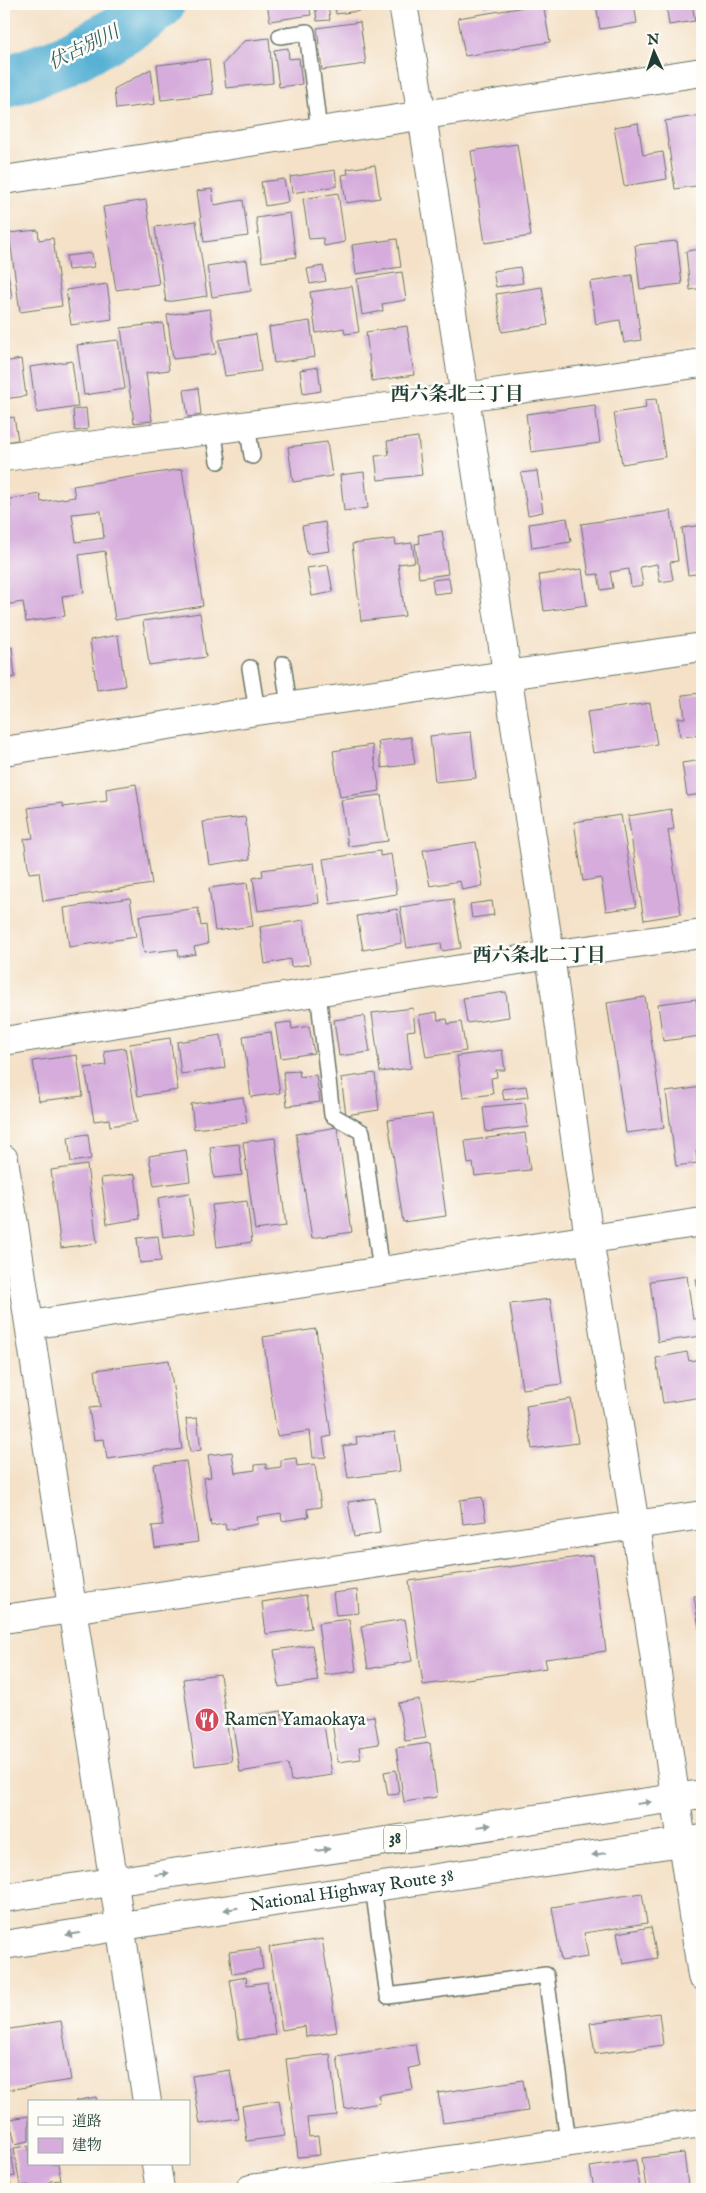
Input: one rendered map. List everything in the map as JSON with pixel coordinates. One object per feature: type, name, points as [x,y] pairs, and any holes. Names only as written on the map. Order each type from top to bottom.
[{"type":"main road","points":[[403,4],[422,115],[550,956],[588,1239],[635,1525],[689,1796],[702,1976]]},
{"type":"main road","points":[[4,180],[702,72]]},
{"type":"main road","points":[[4,457],[465,397],[702,363]]},
{"type":"main road","points":[[4,751],[289,706],[702,647]]},
{"type":"main road","points":[[4,1041],[702,934]]},
{"type":"main road","points":[[4,1158],[8,1223],[30,1325],[147,2100]]},
{"type":"main road","points":[[30,1325],[702,1222]]},
{"type":"main road","points":[[4,1619],[702,1515]]},
{"type":"main road","name":"38","points":[[4,1898],[689,1796]]},
{"type":"main road","name":"National Highway Route 38","points":[[4,1945],[373,1887],[692,1840]]},
{"type":"main road","points":[[250,2189],[702,2123]]},
{"type":"main road","points":[[156,2166],[160,2189]]},
{"type":"lane","points":[[280,36],[308,32],[320,131]]},
{"type":"lane","points":[[247,426],[252,456]]},
{"type":"lane","points":[[213,430],[218,461]]},
{"type":"lane","points":[[283,664],[289,706]]},
{"type":"lane","points":[[250,668],[257,711]]},
{"type":"lane","points":[[318,992],[332,1115],[362,1132],[381,1271]]},
{"type":"lane","points":[[373,1887],[388,1996],[546,1975],[568,2142]]},
{"type":"building","points":[[267,4],[309,4],[311,15],[270,21]]},
{"type":"building","points":[[315,4],[328,4],[330,20],[317,21]]},
{"type":"building","points":[[335,4],[358,4],[359,11],[336,14]]},
{"type":"building","points":[[483,4],[499,4],[499,5],[484,7]]},
{"type":"building","points":[[543,4],[550,42],[465,56],[458,18]]},
{"type":"building","points":[[596,4],[634,4],[637,23],[600,29]]},
{"type":"building","points":[[666,4],[692,4],[695,21],[669,25]]},
{"type":"building","points":[[360,22],[366,64],[322,70],[317,28]]},
{"type":"building","points":[[269,38],[273,83],[226,88],[223,64],[244,41]]},
{"type":"building","points":[[288,48],[289,59],[299,58],[302,84],[279,87],[274,50]]},
{"type":"building","points":[[209,59],[213,94],[161,100],[157,65]]},
{"type":"building","points":[[151,69],[155,104],[116,109],[114,89]]},
{"type":"building","points":[[702,115],[702,185],[675,189],[665,121]]},
{"type":"building","points":[[638,123],[643,155],[663,152],[667,179],[624,186],[614,127]]},
{"type":"building","points":[[517,144],[531,236],[485,243],[471,151]]},
{"type":"building","points":[[375,165],[380,198],[346,203],[342,175],[348,174],[347,169]]},
{"type":"building","points":[[335,170],[337,186],[292,193],[290,177]]},
{"type":"building","points":[[284,179],[288,202],[265,206],[261,182]]},
{"type":"building","points":[[212,189],[214,205],[243,200],[248,236],[204,242],[197,191]]},
{"type":"building","points":[[338,193],[345,242],[324,246],[323,238],[309,239],[303,199]]},
{"type":"building","points":[[146,200],[159,284],[116,290],[103,207]]},
{"type":"building","points":[[290,213],[296,257],[262,262],[256,218]]},
{"type":"building","points":[[196,221],[207,296],[166,302],[155,227]]},
{"type":"building","points":[[38,230],[39,240],[53,238],[62,306],[20,312],[9,233]]},
{"type":"building","points":[[397,239],[401,267],[356,274],[352,245]]},
{"type":"building","points":[[677,241],[682,284],[640,289],[635,245]]},
{"type":"building","points":[[4,246],[12,298],[4,299]]},
{"type":"building","points":[[702,249],[702,288],[690,290],[686,251]]},
{"type":"building","points":[[92,253],[94,267],[68,270],[66,256]]},
{"type":"building","points":[[247,260],[251,291],[212,297],[207,266]]},
{"type":"building","points":[[323,266],[326,281],[310,284],[307,269]]},
{"type":"building","points":[[520,267],[523,283],[496,287],[493,271]]},
{"type":"building","points":[[402,272],[406,300],[382,304],[383,311],[362,315],[357,279]]},
{"type":"building","points":[[632,275],[641,340],[624,343],[620,320],[596,324],[590,282]]},
{"type":"building","points":[[107,284],[112,319],[71,325],[66,290]]},
{"type":"building","points":[[352,286],[359,332],[345,334],[344,328],[316,333],[310,292]]},
{"type":"building","points":[[542,287],[548,325],[502,332],[496,294]]},
{"type":"building","points":[[210,309],[216,354],[173,359],[167,315]]},
{"type":"building","points":[[310,321],[315,357],[274,363],[269,327]]},
{"type":"building","points":[[163,323],[169,370],[146,373],[152,421],[134,423],[121,328]]},
{"type":"building","points":[[407,326],[414,375],[372,381],[366,332]]},
{"type":"building","points":[[256,334],[261,371],[225,376],[219,340]]},
{"type":"building","points":[[118,340],[125,389],[84,395],[77,345]]},
{"type":"building","points":[[21,359],[26,396],[4,399],[4,362]]},
{"type":"building","points":[[72,361],[78,407],[37,413],[30,367]]},
{"type":"building","points":[[318,367],[321,391],[303,394],[300,370]]},
{"type":"building","points":[[198,388],[201,415],[188,417],[184,390]]},
{"type":"building","points":[[656,399],[665,457],[622,464],[614,413],[646,408],[645,400]]},
{"type":"building","points":[[595,405],[600,443],[531,452],[526,414]]},
{"type":"building","points":[[86,408],[88,429],[75,431],[73,410]]},
{"type":"building","points":[[14,417],[18,440],[4,442],[4,419]]},
{"type":"building","points":[[418,437],[422,475],[378,480],[375,456],[389,455],[387,441]]},
{"type":"building","points":[[327,442],[332,476],[293,482],[288,447]]},
{"type":"building","points":[[182,469],[203,606],[115,620],[105,551],[79,555],[84,593],[62,596],[65,616],[26,622],[23,602],[4,605],[4,508],[11,507],[10,499],[40,494],[41,502],[75,497],[73,486]],"holes":[[[101,511],[104,538],[76,542],[72,514]]]},
{"type":"building","points":[[537,471],[543,512],[528,515],[521,473]]},
{"type":"building","points":[[364,472],[368,508],[344,511],[340,475]]},
{"type":"building","points":[[671,511],[678,561],[670,562],[673,580],[660,582],[657,564],[640,567],[643,585],[631,587],[629,569],[610,572],[613,588],[601,590],[598,574],[589,575],[581,524]]},
{"type":"building","points":[[567,518],[571,542],[532,548],[529,524]]},
{"type":"building","points":[[325,522],[330,551],[307,554],[302,526]]},
{"type":"building","points":[[702,525],[702,573],[688,575],[682,528]]},
{"type":"building","points":[[442,531],[448,574],[419,578],[415,544],[420,543],[418,535]]},
{"type":"building","points":[[395,539],[396,545],[412,543],[415,562],[398,564],[405,616],[361,621],[352,544]]},
{"type":"building","points":[[328,565],[333,592],[312,596],[307,568]]},
{"type":"building","points":[[582,569],[587,605],[544,611],[539,575]]},
{"type":"building","points":[[449,578],[451,592],[434,594],[432,580]]},
{"type":"building","points":[[200,613],[206,657],[149,665],[143,621]]},
{"type":"building","points":[[118,635],[125,686],[97,690],[90,640]]},
{"type":"building","points":[[12,647],[15,677],[4,679],[4,648]]},
{"type":"building","points":[[702,693],[702,735],[680,737],[678,718],[685,718],[682,695]]},
{"type":"building","points":[[650,703],[657,744],[593,753],[587,712]]},
{"type":"building","points":[[471,732],[476,778],[435,782],[430,736]]},
{"type":"building","points":[[411,737],[415,764],[382,768],[378,741]]},
{"type":"building","points":[[372,745],[380,791],[340,797],[333,751]]},
{"type":"building","points":[[702,760],[702,794],[687,796],[682,763]]},
{"type":"building","points":[[136,784],[152,884],[43,901],[39,872],[29,873],[24,839],[33,838],[28,808],[62,803],[63,807],[107,801],[106,789]]},
{"type":"building","points":[[381,795],[388,841],[348,846],[341,800]]},
{"type":"building","points":[[671,809],[674,829],[668,830],[681,914],[644,920],[628,816]]},
{"type":"building","points":[[621,815],[636,907],[606,911],[601,878],[583,881],[574,822]]},
{"type":"building","points":[[245,817],[250,859],[209,865],[203,822]]},
{"type":"building","points":[[476,842],[483,886],[462,890],[460,881],[430,886],[423,850]]},
{"type":"building","points":[[380,851],[380,856],[391,854],[397,894],[330,904],[323,859]]},
{"type":"building","points":[[314,863],[319,903],[258,911],[253,878],[263,876],[262,870]]},
{"type":"building","points":[[247,883],[253,926],[215,931],[209,888]]},
{"type":"building","points":[[130,898],[136,937],[69,947],[64,908]]},
{"type":"building","points":[[453,899],[461,948],[442,951],[441,943],[407,948],[400,907]]},
{"type":"building","points":[[492,901],[494,915],[472,918],[470,904]]},
{"type":"building","points":[[198,908],[201,926],[206,925],[208,944],[194,947],[196,954],[179,957],[178,949],[144,953],[139,916]]},
{"type":"building","points":[[397,909],[402,943],[363,950],[357,916]]},
{"type":"building","points":[[304,920],[310,964],[291,967],[290,959],[265,964],[260,927]]},
{"type":"building","points":[[702,966],[702,987],[701,987],[698,967]]},
{"type":"building","points":[[506,992],[509,1017],[467,1023],[463,998]]},
{"type":"building","points":[[645,997],[664,1128],[626,1133],[607,1003]]},
{"type":"building","points":[[696,999],[701,1036],[663,1041],[658,1004]]},
{"type":"building","points":[[413,1008],[415,1030],[407,1031],[411,1068],[380,1072],[372,1013]]},
{"type":"building","points":[[437,1012],[438,1020],[447,1019],[448,1024],[461,1022],[466,1051],[426,1057],[419,1015]]},
{"type":"building","points":[[364,1016],[370,1052],[339,1056],[334,1020]]},
{"type":"building","points":[[291,1022],[292,1029],[309,1026],[314,1053],[281,1058],[275,1024]]},
{"type":"building","points":[[271,1032],[280,1093],[251,1097],[243,1036]]},
{"type":"building","points":[[221,1035],[225,1068],[181,1074],[177,1042]]},
{"type":"building","points":[[170,1038],[178,1090],[138,1096],[130,1044]]},
{"type":"building","points":[[125,1048],[137,1122],[110,1126],[109,1119],[94,1121],[85,1068],[106,1065],[104,1051]]},
{"type":"building","points":[[502,1050],[505,1070],[496,1070],[497,1077],[491,1078],[493,1094],[463,1098],[457,1056]]},
{"type":"building","points":[[77,1055],[83,1096],[39,1101],[33,1061]]},
{"type":"building","points":[[299,1071],[300,1077],[316,1075],[320,1102],[287,1106],[283,1072]]},
{"type":"building","points":[[375,1073],[379,1110],[346,1115],[341,1078]]},
{"type":"building","points":[[526,1086],[528,1097],[504,1100],[502,1089]]},
{"type":"building","points":[[702,1087],[702,1150],[696,1151],[697,1163],[676,1166],[666,1092]]},
{"type":"building","points":[[243,1097],[247,1123],[194,1129],[191,1104]]},
{"type":"building","points":[[525,1103],[528,1127],[486,1132],[483,1107]]},
{"type":"building","points":[[432,1114],[446,1216],[403,1222],[388,1120]]},
{"type":"building","points":[[337,1127],[352,1232],[312,1238],[296,1134]]},
{"type":"building","points":[[525,1133],[530,1170],[475,1176],[473,1163],[468,1164],[465,1141]]},
{"type":"building","points":[[88,1134],[91,1159],[71,1162],[68,1137]]},
{"type":"building","points":[[275,1138],[286,1226],[255,1230],[243,1142]]},
{"type":"building","points":[[239,1144],[242,1175],[214,1178],[210,1147]]},
{"type":"building","points":[[186,1150],[190,1181],[154,1186],[149,1156]]},
{"type":"building","points":[[87,1165],[97,1243],[61,1248],[51,1170]]},
{"type":"building","points":[[135,1174],[140,1219],[107,1224],[101,1178]]},
{"type":"building","points":[[189,1193],[195,1233],[163,1237],[158,1198]]},
{"type":"building","points":[[247,1201],[252,1242],[217,1247],[212,1205]]},
{"type":"building","points":[[158,1236],[161,1261],[140,1263],[137,1238]]},
{"type":"building","points":[[687,1276],[693,1319],[702,1318],[702,1336],[658,1342],[650,1281]]},
{"type":"building","points":[[702,1278],[702,1309],[701,1310],[696,1279]]},
{"type":"building","points":[[550,1299],[562,1384],[522,1389],[510,1304]]},
{"type":"building","points":[[316,1329],[331,1436],[323,1438],[326,1457],[313,1458],[310,1431],[277,1436],[263,1337]]},
{"type":"building","points":[[687,1352],[689,1361],[701,1359],[702,1397],[663,1403],[656,1358]]},
{"type":"building","points":[[169,1360],[182,1449],[107,1459],[104,1439],[94,1440],[89,1408],[100,1407],[95,1370]]},
{"type":"building","points":[[571,1399],[578,1443],[532,1449],[526,1406]]},
{"type":"building","points":[[197,1418],[201,1450],[190,1452],[186,1419]]},
{"type":"building","points":[[395,1432],[400,1471],[348,1478],[343,1446],[357,1444],[356,1437]]},
{"type":"building","points":[[232,1452],[235,1473],[255,1470],[255,1465],[266,1464],[266,1469],[281,1467],[281,1460],[296,1458],[297,1466],[315,1464],[321,1507],[307,1509],[309,1517],[282,1521],[281,1513],[257,1517],[258,1524],[226,1530],[225,1524],[211,1526],[204,1478],[211,1477],[208,1455]]},
{"type":"building","points":[[186,1461],[198,1542],[155,1548],[152,1526],[163,1525],[154,1465]]},
{"type":"building","points":[[482,1497],[486,1521],[463,1524],[460,1500]]},
{"type":"building","points":[[375,1498],[380,1533],[354,1537],[348,1502]]},
{"type":"building","points":[[593,1555],[606,1651],[545,1659],[547,1668],[423,1685],[409,1581]]},
{"type":"building","points":[[357,1590],[359,1613],[336,1615],[333,1593]]},
{"type":"building","points":[[306,1595],[311,1628],[266,1634],[262,1602]]},
{"type":"building","points":[[702,1595],[702,1629],[699,1629],[694,1596]]},
{"type":"building","points":[[349,1619],[356,1671],[325,1675],[318,1623]]},
{"type":"building","points":[[405,1619],[412,1661],[368,1669],[361,1626]]},
{"type":"building","points":[[312,1645],[318,1681],[279,1687],[274,1650]]},
{"type":"building","name":"Ramen Yamaokaya","points":[[220,1674],[232,1761],[195,1766],[183,1679]]},
{"type":"building","points":[[419,1699],[426,1738],[405,1741],[398,1703]]},
{"type":"building","points":[[281,1711],[282,1719],[298,1717],[299,1723],[323,1719],[332,1775],[291,1781],[288,1764],[240,1772],[232,1719]]},
{"type":"building","points":[[374,1716],[379,1744],[359,1747],[361,1759],[338,1762],[332,1722]]},
{"type":"building","points":[[430,1743],[437,1797],[404,1802],[396,1748]]},
{"type":"building","points":[[396,1770],[399,1794],[388,1795],[384,1772]]},
{"type":"building","points":[[642,1893],[647,1923],[584,1933],[588,1957],[561,1961],[552,1907]]},
{"type":"building","points":[[651,1927],[657,1958],[623,1964],[617,1933]]},
{"type":"building","points":[[322,1939],[337,2032],[306,2037],[305,2026],[282,2030],[269,1947]]},
{"type":"building","points":[[260,1948],[263,1969],[232,1974],[229,1952]]},
{"type":"building","points":[[246,1977],[247,1985],[267,1982],[275,2035],[239,2040],[230,1980]]},
{"type":"building","points":[[659,2013],[663,2045],[595,2054],[590,2023]]},
{"type":"building","points":[[61,2021],[71,2080],[7,2090],[4,2067],[4,2030]]},
{"type":"building","points":[[415,2044],[419,2066],[409,2068],[413,2089],[378,2095],[380,2103],[345,2109],[337,2057]]},
{"type":"building","points":[[330,2054],[337,2115],[307,2118],[309,2137],[318,2136],[320,2155],[298,2157],[286,2059]]},
{"type":"building","points":[[230,2070],[238,2118],[200,2124],[192,2076]]},
{"type":"building","points":[[523,2080],[528,2111],[443,2123],[438,2093]]},
{"type":"building","points":[[96,2097],[97,2100],[80,2100]]},
{"type":"building","points":[[279,2100],[285,2136],[247,2141],[242,2106]]},
{"type":"building","points":[[4,2111],[15,2176],[4,2178]]},
{"type":"building","points":[[28,2116],[28,2141],[15,2144],[10,2119]]},
{"type":"building","points":[[28,2146],[28,2166],[58,2166],[61,2180],[50,2181],[51,2188],[29,2189],[29,2185],[20,2186],[14,2148]]},
{"type":"building","points":[[684,2153],[688,2187],[646,2189],[642,2158]]},
{"type":"building","points":[[636,2160],[640,2189],[594,2189],[590,2167]]},
{"type":"building","points":[[10,2182],[11,2189],[4,2189],[4,2183]]},
{"type":"waterway","name":"伏古別川","points":[[4,83],[62,62],[130,25],[159,4]]},
{"type":"place","name":"Ramen Yamaokaya","points":[[207,1720]]},
{"type":"district","name":"西六条北三丁目","points":[[457,395]]},
{"type":"district","name":"西六条北二丁目","points":[[539,956]]}]
